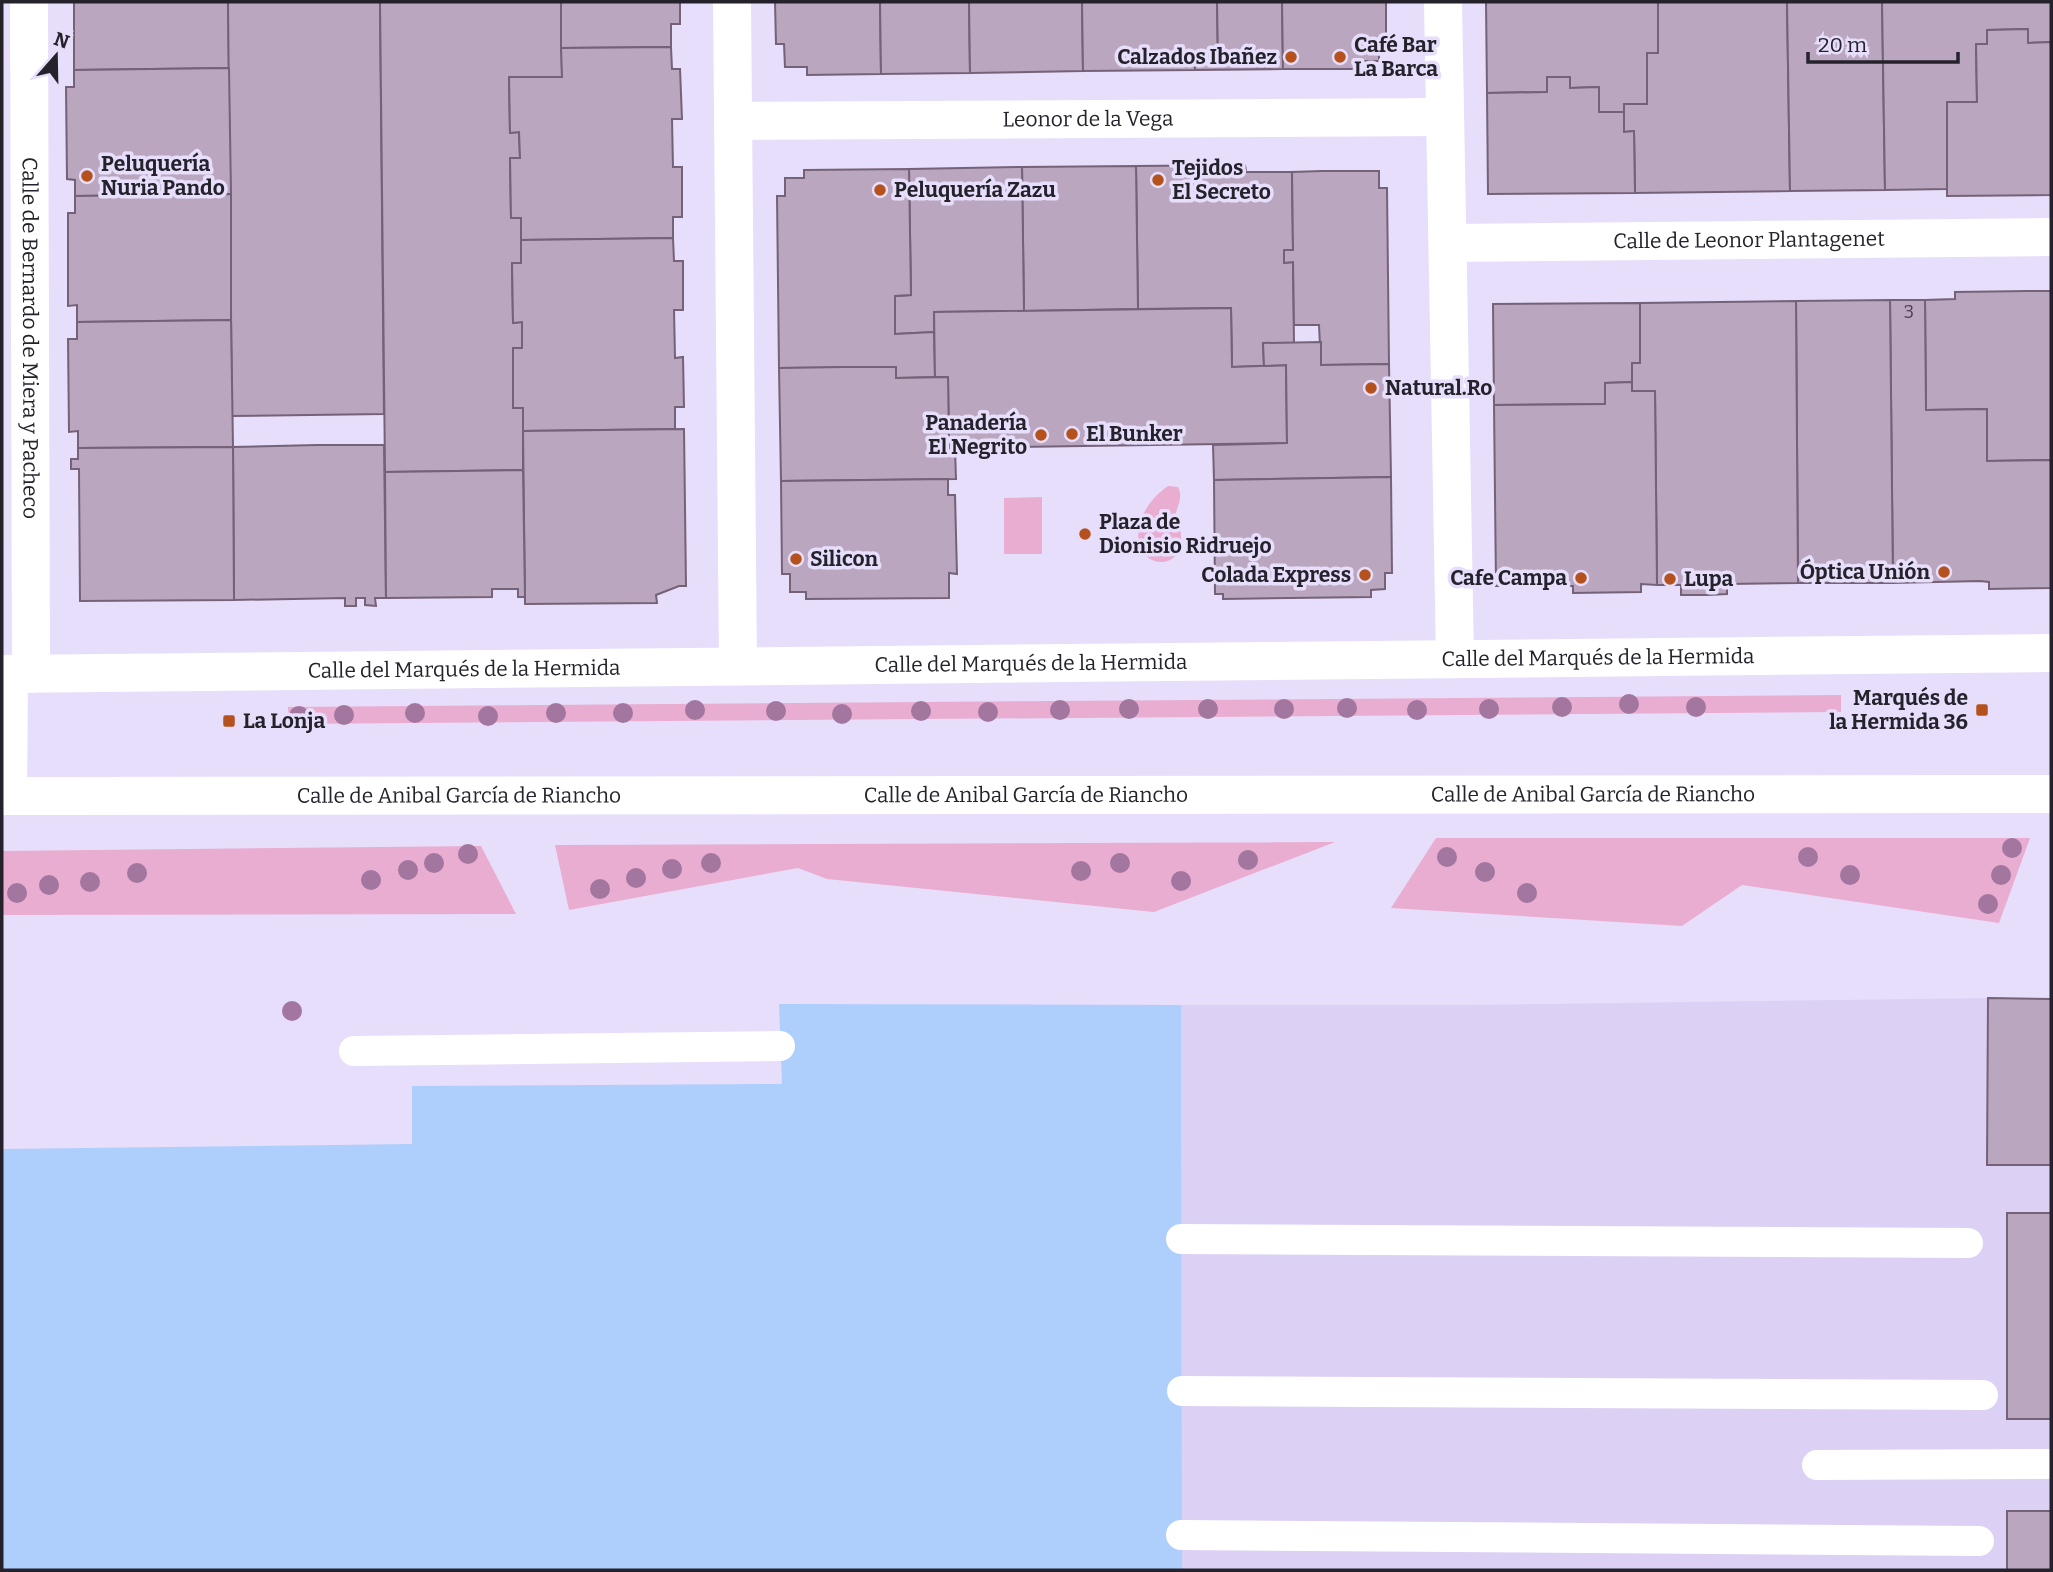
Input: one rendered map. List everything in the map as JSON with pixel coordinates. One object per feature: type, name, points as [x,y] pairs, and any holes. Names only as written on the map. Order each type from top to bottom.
[{"type":"street","name":"Calle de Bernardo de Miera y Pacheco","points":[[14,674],[29,2]]},
{"type":"street","points":[[732,2],[738,666]]},
{"type":"street","points":[[1443,2],[1455,659]]},
{"type":"street","name":"Leonor de la Vega","points":[[733,121],[1444,117]]},
{"type":"street","name":"Calle de Leonor Plantagenet","points":[[1448,243],[2051,237]]},
{"type":"street","name":"Calle del Marqués de la Hermida","points":[[14,674],[2051,653]]},
{"type":"street","points":[[5,796],[14,674]]},
{"type":"street","name":"Calle de Anibal García de Riancho","points":[[5,796],[2051,794]]},
{"type":"lane","points":[[354,1051],[780,1045]]},
{"type":"lane","points":[[1181,1239],[1968,1243]]},
{"type":"lane","points":[[1182,1391],[1983,1395]]},
{"type":"lane","points":[[1817,1465],[2051,1464]]},
{"type":"lane","points":[[1181,1535],[1979,1541]]},
{"type":"shaded area","points":[[1168,486],[1178,487],[1180,491],[1175,518],[1181,540],[1176,555],[1166,562],[1160,562],[1144,554],[1138,530],[1149,505]]},
{"type":"shaded area","points":[[1042,497],[1042,554],[1004,554],[1004,498]]},
{"type":"shaded area","points":[[1841,695],[1841,712],[289,724],[288,707]]},
{"type":"shaded area","points":[[1436,838],[2030,838],[1999,923],[1742,885],[1682,926],[1391,908]]},
{"type":"shaded area","points":[[1335,842],[1154,912],[827,879],[798,868],[569,910],[555,845]]},
{"type":"shaded area","points":[[481,846],[516,914],[2,915],[2,851]]},
{"type":"shaded area","points":[[2051,999],[2051,1570],[1182,1570],[1181,1005],[1471,1005]]},
{"type":"water","points":[[779,1004],[1181,1005],[1182,1570],[2,1570],[2,1149],[412,1144],[412,1086],[782,1084]]},
{"type":"building","points":[[74,2],[228,2],[229,68],[74,70]]},
{"type":"building","points":[[228,2],[380,2],[384,414],[232,416]]},
{"type":"building","points":[[380,2],[561,2],[562,77],[509,77],[510,133],[519,132],[520,158],[510,158],[511,218],[521,218],[521,263],[512,263],[513,323],[522,322],[522,348],[513,348],[513,408],[523,408],[523,470],[385,472]]},
{"type":"building","points":[[561,2],[680,2],[680,24],[671,24],[671,47],[561,48]]},
{"type":"building","points":[[775,2],[880,2],[881,74],[807,75],[807,67],[785,67],[784,44],[776,44]]},
{"type":"building","points":[[880,2],[969,2],[970,73],[881,74]]},
{"type":"building","points":[[969,2],[1082,2],[1083,71],[970,73]]},
{"type":"building","points":[[1082,2],[1217,2],[1218,62],[1195,62],[1195,70],[1083,71]]},
{"type":"building","points":[[1217,2],[1282,2],[1283,69],[1195,70],[1195,62],[1218,62]]},
{"type":"building","points":[[1282,2],[1386,2],[1386,37],[1379,38],[1379,61],[1357,61],[1356,69],[1283,69]]},
{"type":"building","points":[[1486,2],[1658,2],[1658,53],[1647,53],[1647,104],[1624,104],[1624,112],[1599,112],[1599,87],[1570,88],[1570,77],[1547,77],[1547,92],[1487,93]]},
{"type":"building","points":[[1658,2],[1787,2],[1790,191],[1635,193],[1634,131],[1624,132],[1624,104],[1647,104],[1647,53],[1658,53]]},
{"type":"building","points":[[1787,2],[1882,2],[1885,190],[1790,191]]},
{"type":"building","points":[[1882,2],[2051,2],[2051,42],[2028,43],[2028,29],[1987,30],[1987,44],[1976,44],[1977,102],[1947,102],[1947,189],[1885,190]]},
{"type":"building","points":[[2028,29],[2028,43],[2051,42],[2051,195],[1947,196],[1947,102],[1977,102],[1976,44],[1987,44],[1987,30]]},
{"type":"building","points":[[671,47],[672,69],[680,69],[682,119],[672,119],[673,167],[682,167],[682,217],[673,217],[673,238],[521,240],[521,218],[511,218],[510,158],[520,158],[519,132],[510,133],[509,77],[562,77],[561,48]]},
{"type":"building","points":[[229,68],[231,194],[75,196],[75,180],[67,179],[66,87],[74,87],[74,70]]},
{"type":"building","points":[[1547,77],[1570,77],[1570,88],[1599,87],[1599,112],[1624,112],[1624,132],[1634,131],[1635,193],[1488,194],[1487,93],[1547,92]]},
{"type":"building","points":[[1245,165],[1246,172],[1292,172],[1293,250],[1284,250],[1284,263],[1293,262],[1294,343],[1263,343],[1264,366],[1232,367],[1231,308],[1138,309],[1136,166]]},
{"type":"building","points":[[1136,166],[1138,309],[1024,311],[1022,167]]},
{"type":"building","points":[[1022,167],[1024,311],[934,312],[934,332],[895,334],[895,296],[911,295],[909,169]]},
{"type":"building","points":[[909,169],[911,295],[895,296],[895,334],[934,332],[935,377],[896,378],[896,367],[779,368],[777,196],[785,196],[785,178],[804,178],[804,170]]},
{"type":"building","points":[[1379,171],[1379,188],[1387,188],[1389,364],[1321,365],[1319,325],[1294,325],[1293,262],[1284,263],[1284,250],[1293,250],[1292,172]]},
{"type":"building","points":[[231,194],[231,320],[77,322],[77,305],[68,306],[68,213],[75,213],[75,196]]},
{"type":"building","points":[[673,238],[674,261],[683,261],[683,310],[674,310],[675,358],[683,357],[684,407],[675,407],[675,429],[523,431],[523,408],[513,408],[513,348],[522,348],[522,322],[513,323],[512,263],[521,263],[521,240]]},
{"type":"building","points":[[2051,291],[2051,460],[1987,461],[1987,409],[1926,410],[1925,300],[1955,299],[1955,292]]},
{"type":"building","points":[[1890,300],[1925,300],[1926,410],[1987,409],[1987,461],[2051,460],[2051,588],[1989,589],[1989,582],[1980,581],[1893,583]]},
{"type":"building","points":[[1890,300],[1893,583],[1798,583],[1796,301]]},
{"type":"building","points":[[1796,301],[1798,583],[1727,584],[1727,594],[1707,595],[1681,595],[1681,585],[1657,585],[1655,391],[1632,391],[1632,363],[1640,363],[1640,303]]},
{"type":"building","points":[[1640,303],[1640,363],[1632,363],[1632,382],[1605,383],[1605,404],[1494,405],[1493,304]]},
{"type":"building","points":[[1231,308],[1232,367],[1286,365],[1287,443],[949,448],[948,377],[935,377],[934,312]]},
{"type":"building","points":[[231,320],[233,447],[78,448],[78,431],[69,432],[68,339],[77,339],[77,322]]},
{"type":"building","points":[[1321,342],[1321,365],[1389,364],[1391,477],[1214,480],[1213,445],[1287,443],[1286,365],[1264,366],[1263,343]]},
{"type":"building","points":[[896,367],[896,378],[948,377],[949,448],[955,448],[956,479],[781,481],[779,368]]},
{"type":"building","points":[[1632,382],[1632,391],[1655,391],[1657,585],[1641,584],[1641,592],[1573,593],[1573,586],[1496,586],[1494,405],[1605,404],[1605,383]]},
{"type":"building","points":[[684,429],[686,586],[656,595],[657,603],[525,604],[523,431]]},
{"type":"building","points":[[384,445],[386,598],[375,598],[376,606],[365,605],[365,598],[356,598],[356,606],[345,606],[345,598],[234,600],[233,447]]},
{"type":"building","points":[[233,447],[234,600],[80,601],[79,469],[71,469],[71,459],[78,459],[78,448]]},
{"type":"building","points":[[523,470],[525,597],[518,597],[518,589],[492,589],[492,597],[386,598],[385,472]]},
{"type":"building","points":[[1391,477],[1392,573],[1385,573],[1385,589],[1371,590],[1371,597],[1223,599],[1223,594],[1215,594],[1214,480]]},
{"type":"building","points":[[948,479],[948,495],[955,495],[957,574],[949,573],[949,598],[806,599],[806,592],[790,592],[790,574],[782,574],[781,481]]},
{"type":"building","points":[[1988,998],[2051,999],[2051,1165],[1987,1165]]},
{"type":"building","points":[[2007,1213],[2051,1213],[2051,1419],[2007,1419]]},
{"type":"building","points":[[2007,1511],[2051,1511],[2051,1570],[2007,1570]]},
{"type":"place","name":"Calzados Ibañez","points":[[1291,57]]},
{"type":"place","name":"Café Bar La Barca","points":[[1340,57]]},
{"type":"place","name":"Peluquería Nuria Pando","points":[[87,176]]},
{"type":"place","name":"Tejidos El Secreto","points":[[1158,180]]},
{"type":"place","name":"Peluquería Zazu","points":[[880,190]]},
{"type":"place","name":"Natural.Ro","points":[[1371,388]]},
{"type":"place","name":"El Bunker","points":[[1072,434]]},
{"type":"place","name":"Panadería El Negrito","points":[[1041,435]]},
{"type":"place","name":"Plaza de Dionisio Ridruejo","points":[[1085,534]]},
{"type":"place","name":"Silicon","points":[[796,559]]},
{"type":"place","name":"Óptica Unión","points":[[1944,572]]},
{"type":"place","name":"Colada Express","points":[[1365,575]]},
{"type":"place","name":"Cafe Campa","points":[[1581,578]]},
{"type":"place","name":"Lupa","points":[[1670,579]]},
{"type":"place","name":"Marqués de la Hermida 36","points":[[1982,710]]},
{"type":"place","name":"La Lonja","points":[[229,721]]}]
